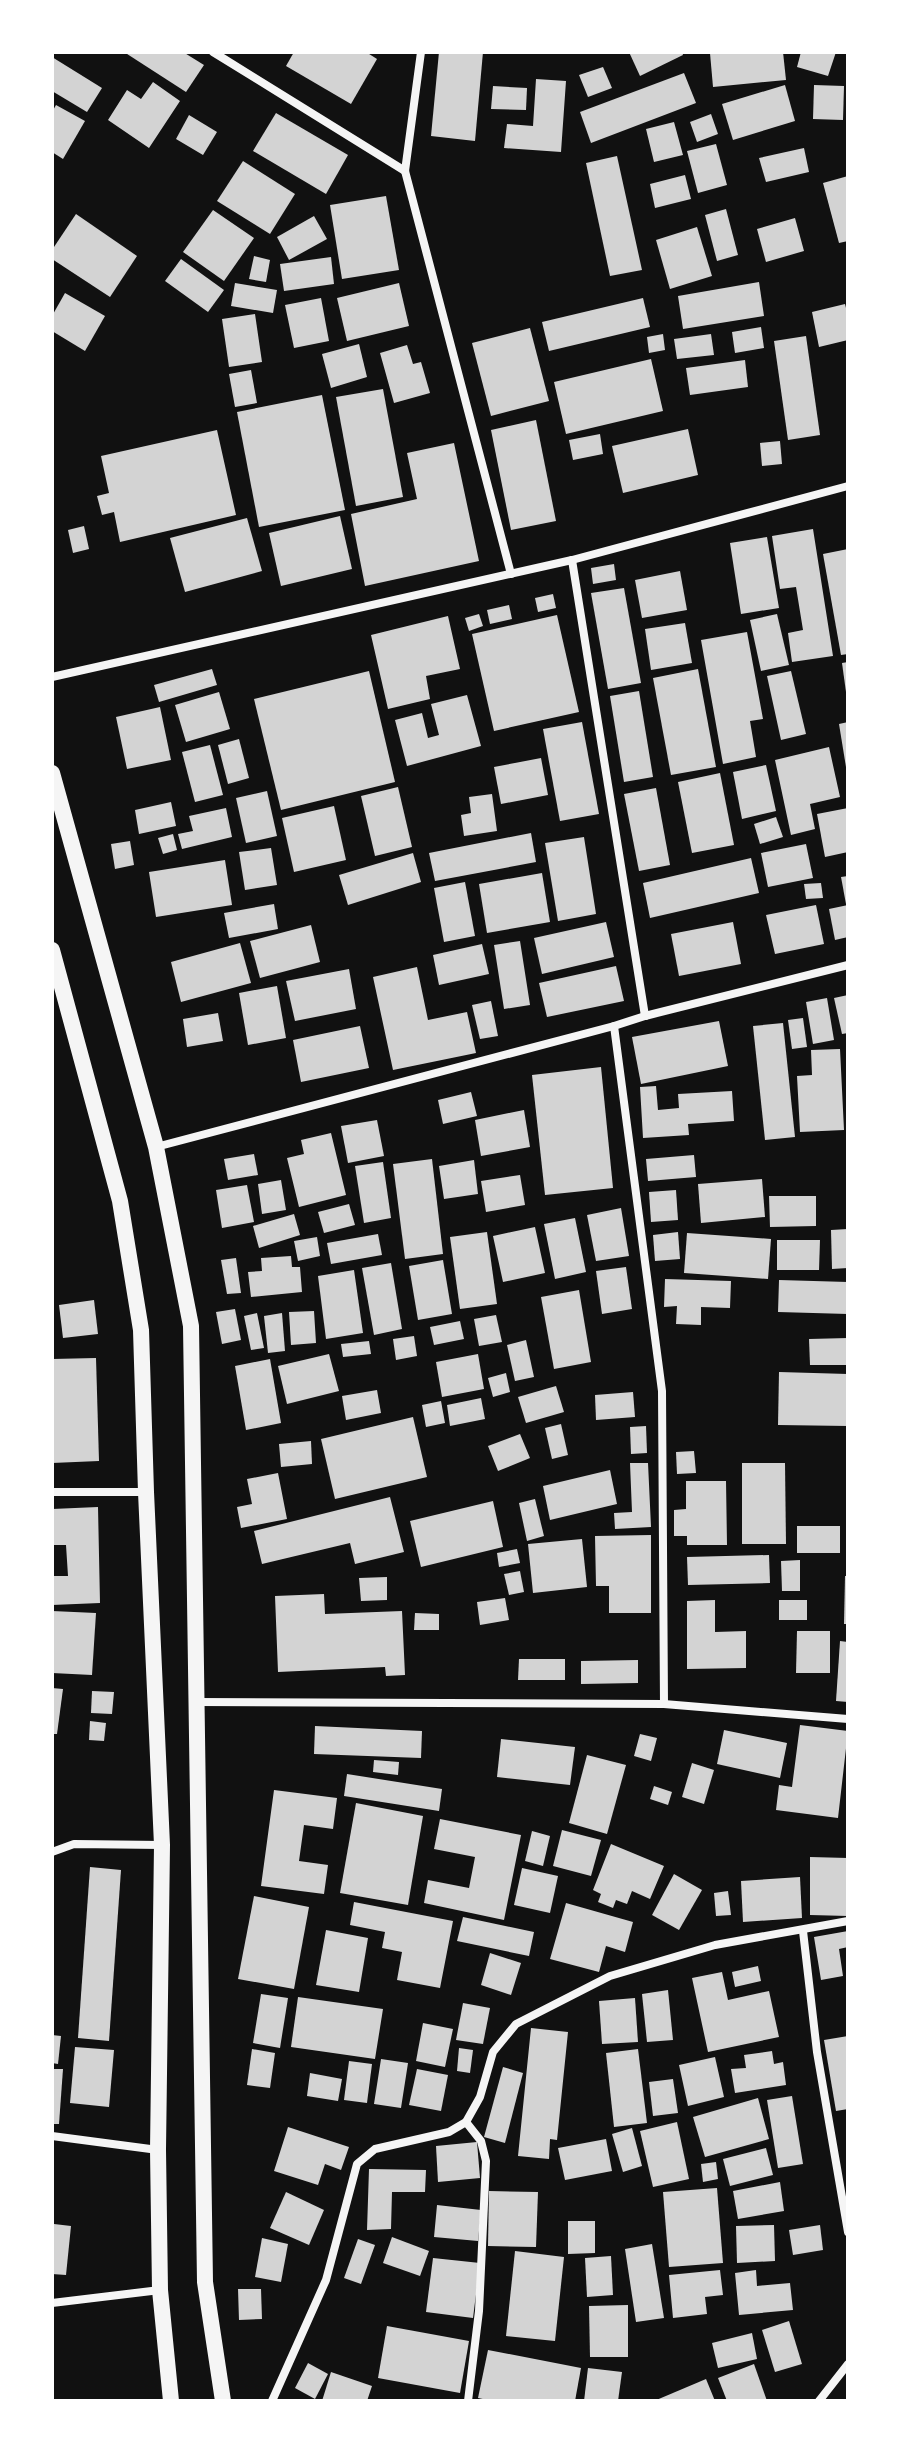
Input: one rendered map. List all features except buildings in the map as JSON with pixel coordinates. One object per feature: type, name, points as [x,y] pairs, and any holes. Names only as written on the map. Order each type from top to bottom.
[{"type":"main road","points":[[52,773],[156,1147],[191,1326],[205,2282],[223,2401]]},
{"type":"main road","points":[[52,950],[120,1201],[141,1330],[162,1845],[158,2150],[160,2290],[171,2401]]},
{"type":"street","points":[[213,52],[405,171]]},
{"type":"street","points":[[421,52],[405,171],[511,574]]},
{"type":"street","points":[[52,677],[572,560],[848,486]]},
{"type":"street","points":[[572,560],[645,1016]]},
{"type":"street","points":[[156,1147],[848,965]]},
{"type":"street","points":[[614,1026],[662,1391],[664,1704]]},
{"type":"street","points":[[52,1492],[146,1492]]},
{"type":"street","points":[[197,1702],[664,1704],[848,1719]]},
{"type":"street","points":[[52,1852],[74,1844],[162,1845]]},
{"type":"street","points":[[272,2401],[326,2280],[357,2164],[375,2149],[449,2132],[466,2122],[480,2097],[493,2052],[516,2024],[610,1976],[715,1945],[848,1921]]},
{"type":"street","points":[[803,1931],[817,2052],[848,2232]]},
{"type":"street","points":[[466,2122],[481,2141],[486,2161],[479,2311],[468,2401]]},
{"type":"street","points":[[52,2136],[158,2150]]},
{"type":"street","points":[[52,2303],[160,2290]]},
{"type":"street","points":[[819,2401],[848,2364]]}]
